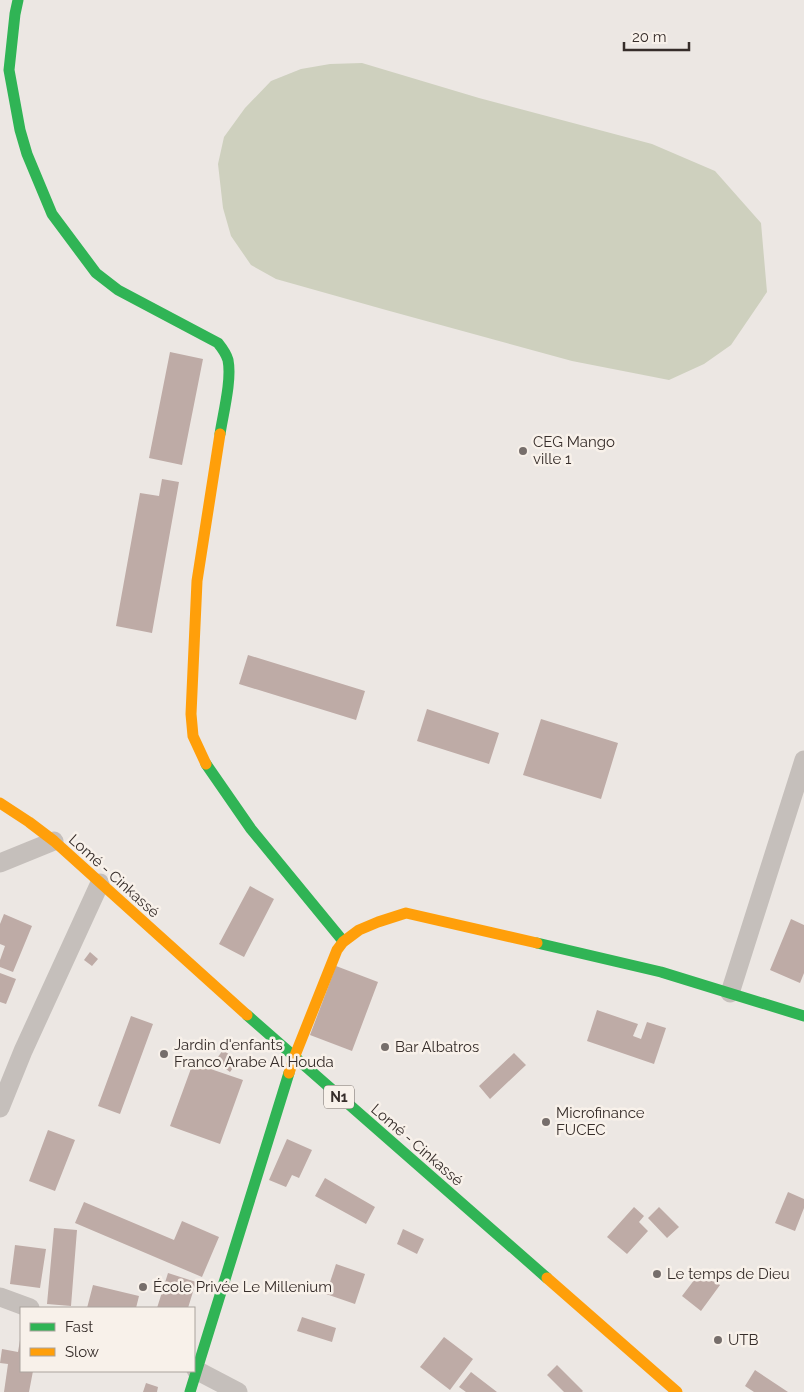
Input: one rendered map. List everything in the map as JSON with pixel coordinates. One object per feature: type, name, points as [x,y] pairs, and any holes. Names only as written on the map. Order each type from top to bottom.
[{"type":"main road","points":[[18,0],[5,64],[20,130],[33,171],[52,214],[96,274],[118,290],[218,344],[227,356],[229,363],[228,381],[198,581],[191,714],[194,736],[207,766],[251,829],[343,941]]},
{"type":"main road","name":"Lomé - Cinkassé","points":[[0,803],[54,841],[294,1058],[677,1392]]},
{"type":"main road","points":[[195,1370],[294,1058],[338,950],[343,941],[363,928],[383,918],[406,913],[661,972],[804,1016]]},
{"type":"main road","points":[[190,1392],[195,1372]]},
{"type":"street","points":[[730,993],[804,760]]},
{"type":"street","points":[[0,863],[54,841]]},
{"type":"street","points":[[0,1108],[23,1051],[100,883]]},
{"type":"street","points":[[0,1297],[27,1307]]},
{"type":"street","points":[[195,1370],[238,1392]]},
{"type":"green space","points":[[362,63],[479,98],[652,144],[715,171],[761,223],[767,292],[731,345],[704,364],[669,380],[572,361],[386,310],[276,279],[251,265],[231,236],[223,208],[218,164],[224,137],[245,108],[271,81],[301,69],[330,64]]},
{"type":"building","points":[[170,352],[203,359],[182,465],[149,458]]},
{"type":"building","points":[[162,479],[179,482],[152,633],[116,626],[140,493],[159,496]]},
{"type":"building","points":[[248,655],[365,691],[356,720],[239,684]]},
{"type":"building","points":[[427,709],[499,733],[489,764],[417,741]]},
{"type":"building","points":[[541,719],[618,743],[601,799],[523,775]]},
{"type":"building","points":[[250,886],[274,899],[244,957],[219,944]]},
{"type":"building","points":[[4,914],[32,926],[13,972],[0,967],[0,960],[5,946],[0,944],[0,924]]},
{"type":"building","points":[[791,919],[804,925],[804,973],[800,983],[770,970]]},
{"type":"building","points":[[90,952],[98,959],[92,966],[84,960]]},
{"type":"building","points":[[336,966],[378,982],[352,1051],[310,1035]]},
{"type":"building","points":[[0,973],[16,979],[6,1004],[0,1002]]},
{"type":"building","points":[[597,1010],[638,1024],[633,1036],[641,1039],[647,1022],[666,1028],[654,1064],[587,1041]]},
{"type":"building","points":[[131,1016],[153,1024],[120,1114],[98,1106]]},
{"type":"building","points":[[223,1050],[238,1061],[230,1072],[215,1061]]},
{"type":"building","points":[[514,1053],[526,1065],[490,1099],[479,1086]]},
{"type":"building","points":[[193,1063],[243,1080],[220,1144],[170,1126]]},
{"type":"building","points":[[48,1130],[75,1140],[55,1191],[29,1181]]},
{"type":"building","points":[[287,1139],[312,1150],[299,1178],[292,1175],[286,1187],[269,1180]]},
{"type":"building","points":[[325,1178],[375,1207],[366,1224],[315,1196]]},
{"type":"building","points":[[788,1192],[804,1199],[804,1208],[795,1231],[775,1223]]},
{"type":"building","points":[[84,1202],[174,1240],[182,1221],[219,1237],[202,1277],[75,1223]]},
{"type":"building","points":[[634,1207],[644,1216],[639,1222],[648,1231],[627,1254],[607,1237]]},
{"type":"building","points":[[659,1207],[679,1227],[667,1238],[648,1218]]},
{"type":"building","points":[[54,1228],[77,1230],[71,1306],[47,1304]]},
{"type":"building","points":[[403,1229],[424,1239],[417,1254],[397,1244]]},
{"type":"building","points":[[15,1245],[46,1249],[40,1288],[10,1284]]},
{"type":"building","points":[[336,1264],[365,1274],[355,1304],[326,1294]]},
{"type":"building","points":[[701,1271],[720,1285],[701,1311],[682,1296]]},
{"type":"building","points":[[168,1273],[196,1282],[188,1307],[157,1307]]},
{"type":"building","points":[[93,1285],[139,1296],[136,1307],[87,1307]]},
{"type":"building","points":[[302,1317],[336,1328],[332,1342],[297,1331]]},
{"type":"building","points":[[444,1337],[473,1359],[450,1390],[420,1367]]},
{"type":"building","points":[[20,1340],[20,1372],[33,1372],[29,1392],[4,1392],[8,1364],[0,1363],[2,1349],[18,1352]]},
{"type":"building","points":[[557,1365],[582,1392],[564,1392],[547,1375]]},
{"type":"building","points":[[755,1370],[788,1392],[754,1392],[745,1386]]},
{"type":"building","points":[[471,1372],[497,1392],[466,1392],[459,1387]]},
{"type":"building","points":[[146,1383],[158,1387],[157,1392],[143,1392]]},
{"type":"traffic: fast","points":[[18,0],[9,70],[20,130],[27,154],[52,214],[96,273],[118,290],[218,343],[225,353],[229,368],[227,397],[220,434]]},
{"type":"traffic: fast","points":[[206,764],[251,829],[343,941]]},
{"type":"traffic: fast","points":[[537,943],[661,972],[804,1016]]},
{"type":"traffic: fast","points":[[247,1015],[547,1278]]},
{"type":"traffic: fast","points":[[190,1392],[289,1073]]},
{"type":"traffic: slow","points":[[206,764],[193,736],[191,714],[197,581],[220,434]]},
{"type":"traffic: slow","points":[[0,803],[54,841],[247,1015]]},
{"type":"traffic: slow","points":[[289,1073],[337,950],[343,942],[359,930],[406,913],[537,943]]},
{"type":"traffic: slow","points":[[547,1278],[677,1392]]},
{"type":"place","name":"CEG Mango ville 1","points":[[523,451]]},
{"type":"place","name":"Bar Albatros","points":[[385,1047]]},
{"type":"place","name":"Jardin d'enfants Franco Arabe Al Houda","points":[[164,1054]]},
{"type":"place","name":"Microfinance FUCEC","points":[[546,1122]]},
{"type":"place","name":"Le temps de Dieu","points":[[657,1274]]},
{"type":"place","name":"École Privée Le Millenium","points":[[143,1287]]},
{"type":"place","name":"UTB","points":[[718,1340]]}]
